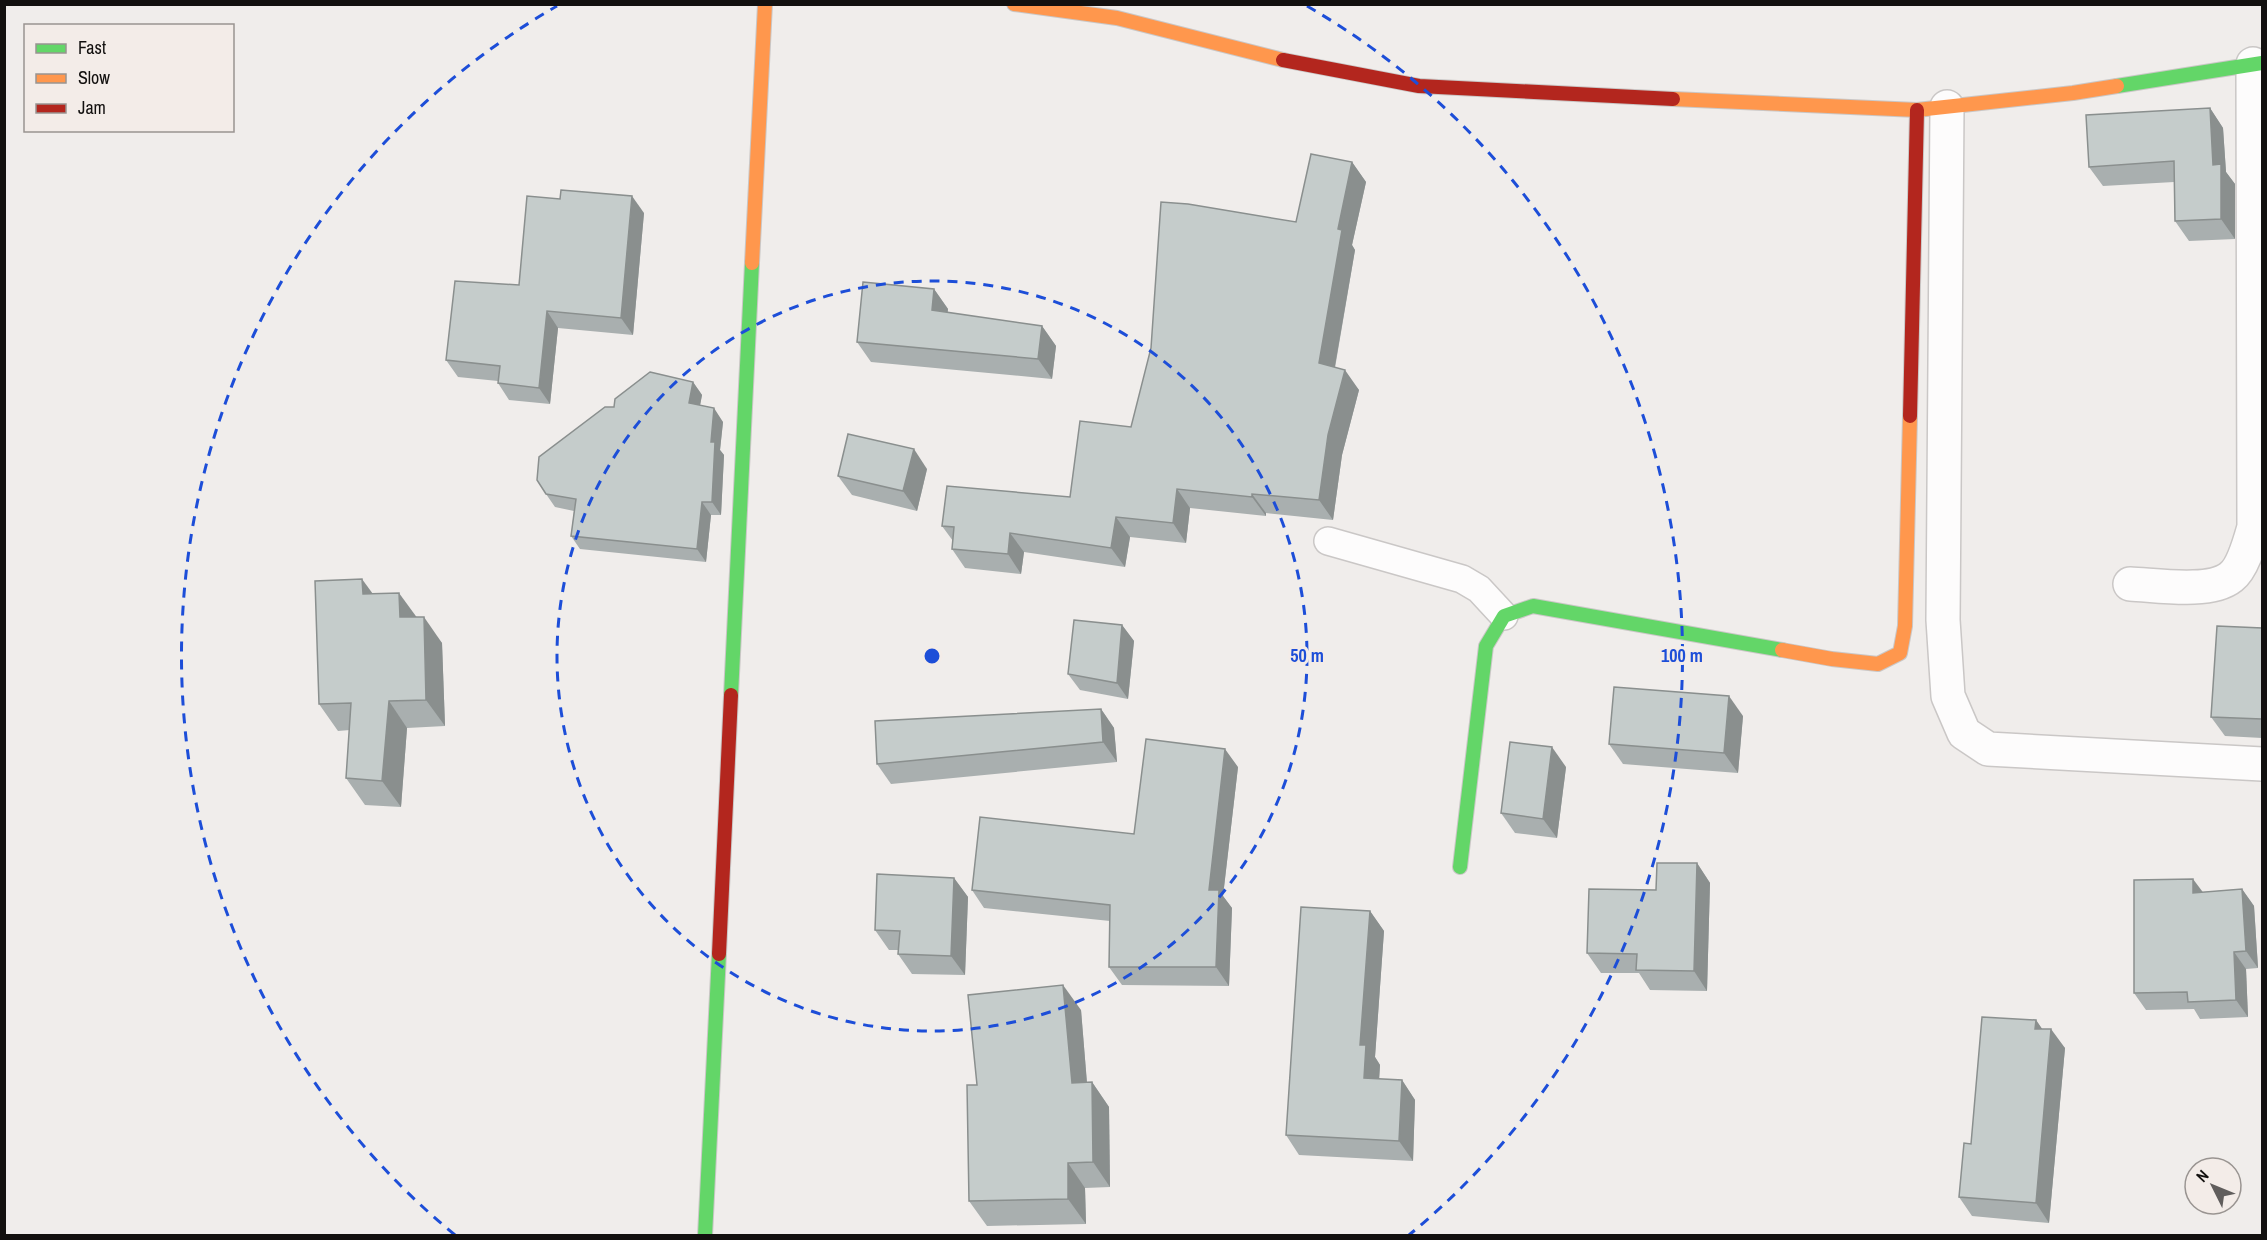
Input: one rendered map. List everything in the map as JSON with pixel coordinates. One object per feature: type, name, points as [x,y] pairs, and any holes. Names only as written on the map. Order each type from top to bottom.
[{"type":"street","points":[[705,1236],[765,4]]},
{"type":"street","points":[[1014,4],[1117,18],[1265,56],[1419,86],[1932,109],[2073,93],[2258,63],[2254,527],[2248,549],[2232,577],[2210,587],[2130,584]]},
{"type":"street","points":[[1460,867],[1486,646],[1504,616],[1533,606],[1832,659],[1878,664],[1900,653],[1905,626],[1932,109]]},
{"type":"street","points":[[1932,109],[1943,620],[1948,696],[1964,733],[1988,749],[2262,764]]},
{"type":"lane","points":[[1328,542],[1462,579],[1479,589],[1504,616]]},
{"type":"building","points":[[2210,108],[2213,165],[2221,164],[2221,219],[2175,221],[2174,161],[2089,167],[2086,115]]},
{"type":"building","points":[[1311,154],[1352,162],[1338,229],[1342,230],[1319,363],[1345,370],[1328,435],[1319,500],[1252,494],[1252,497],[1177,489],[1173,523],[1116,517],[1111,548],[1010,533],[1008,554],[952,549],[954,527],[942,526],[947,486],[1070,497],[1080,421],[1131,427],[1151,348],[1161,202],[1188,204],[1296,222]]},
{"type":"building","points":[[561,190],[632,196],[621,318],[547,311],[539,388],[498,383],[500,366],[446,360],[455,281],[519,285],[527,196],[560,199]]},
{"type":"building","points":[[863,282],[934,289],[932,310],[1042,326],[1038,359],[857,342]]},
{"type":"building","points":[[650,372],[693,382],[689,403],[714,408],[711,442],[715,442],[712,502],[702,502],[697,549],[571,536],[576,499],[546,494],[537,480],[539,457],[605,407],[614,407],[615,399]]},
{"type":"building","points":[[848,434],[914,449],[903,491],[838,476]]},
{"type":"building","points":[[362,579],[363,594],[399,593],[400,617],[424,617],[426,700],[389,701],[382,781],[346,778],[351,703],[319,704],[315,581]]},
{"type":"building","points":[[1074,620],[1122,625],[1117,683],[1068,674]]},
{"type":"building","points":[[2217,626],[2262,628],[2262,719],[2211,717]]},
{"type":"building","points":[[1614,687],[1729,696],[1724,753],[1609,744]]},
{"type":"building","points":[[1101,709],[1103,742],[877,764],[875,721]]},
{"type":"building","points":[[1146,739],[1225,749],[1209,890],[1219,890],[1216,967],[1109,967],[1110,905],[972,890],[980,817],[1134,834]]},
{"type":"building","points":[[1510,742],[1552,747],[1543,819],[1501,813]]},
{"type":"building","points":[[1657,863],[1697,863],[1694,971],[1636,970],[1637,954],[1587,953],[1589,889],[1656,890]]},
{"type":"building","points":[[877,874],[954,878],[951,956],[898,954],[900,931],[875,930]]},
{"type":"building","points":[[2193,879],[2193,893],[2242,889],[2246,951],[2234,952],[2236,1000],[2188,1002],[2187,992],[2134,993],[2134,880]]},
{"type":"building","points":[[1301,907],[1370,911],[1360,1045],[1366,1045],[1364,1078],[1402,1080],[1399,1141],[1286,1135]]},
{"type":"building","points":[[1063,985],[1072,1083],[1092,1082],[1093,1162],[1068,1163],[1068,1199],[969,1201],[967,1085],[977,1085],[968,995]]},
{"type":"building","points":[[1982,1017],[2036,1020],[2035,1029],[2051,1029],[2036,1203],[1959,1197],[1964,1143],[1971,1144]]},
{"type":"traffic: fast","points":[[2117,86],[2262,63]]},
{"type":"traffic: fast","points":[[731,695],[752,263]]},
{"type":"traffic: fast","points":[[1460,867],[1486,646],[1504,616],[1533,606],[1782,650]]},
{"type":"traffic: fast","points":[[705,1236],[719,954]]},
{"type":"traffic: slow","points":[[752,263],[765,4]]},
{"type":"traffic: slow","points":[[1014,4],[1117,18],[1283,60]]},
{"type":"traffic: slow","points":[[1673,99],[1917,110],[2117,86]]},
{"type":"traffic: slow","points":[[1782,650],[1878,664],[1900,653],[1905,626],[1910,416]]},
{"type":"traffic: jam","points":[[1283,60],[1419,86],[1673,99]]},
{"type":"traffic: jam","points":[[1910,416],[1917,110]]},
{"type":"traffic: jam","points":[[719,954],[731,695]]}]
